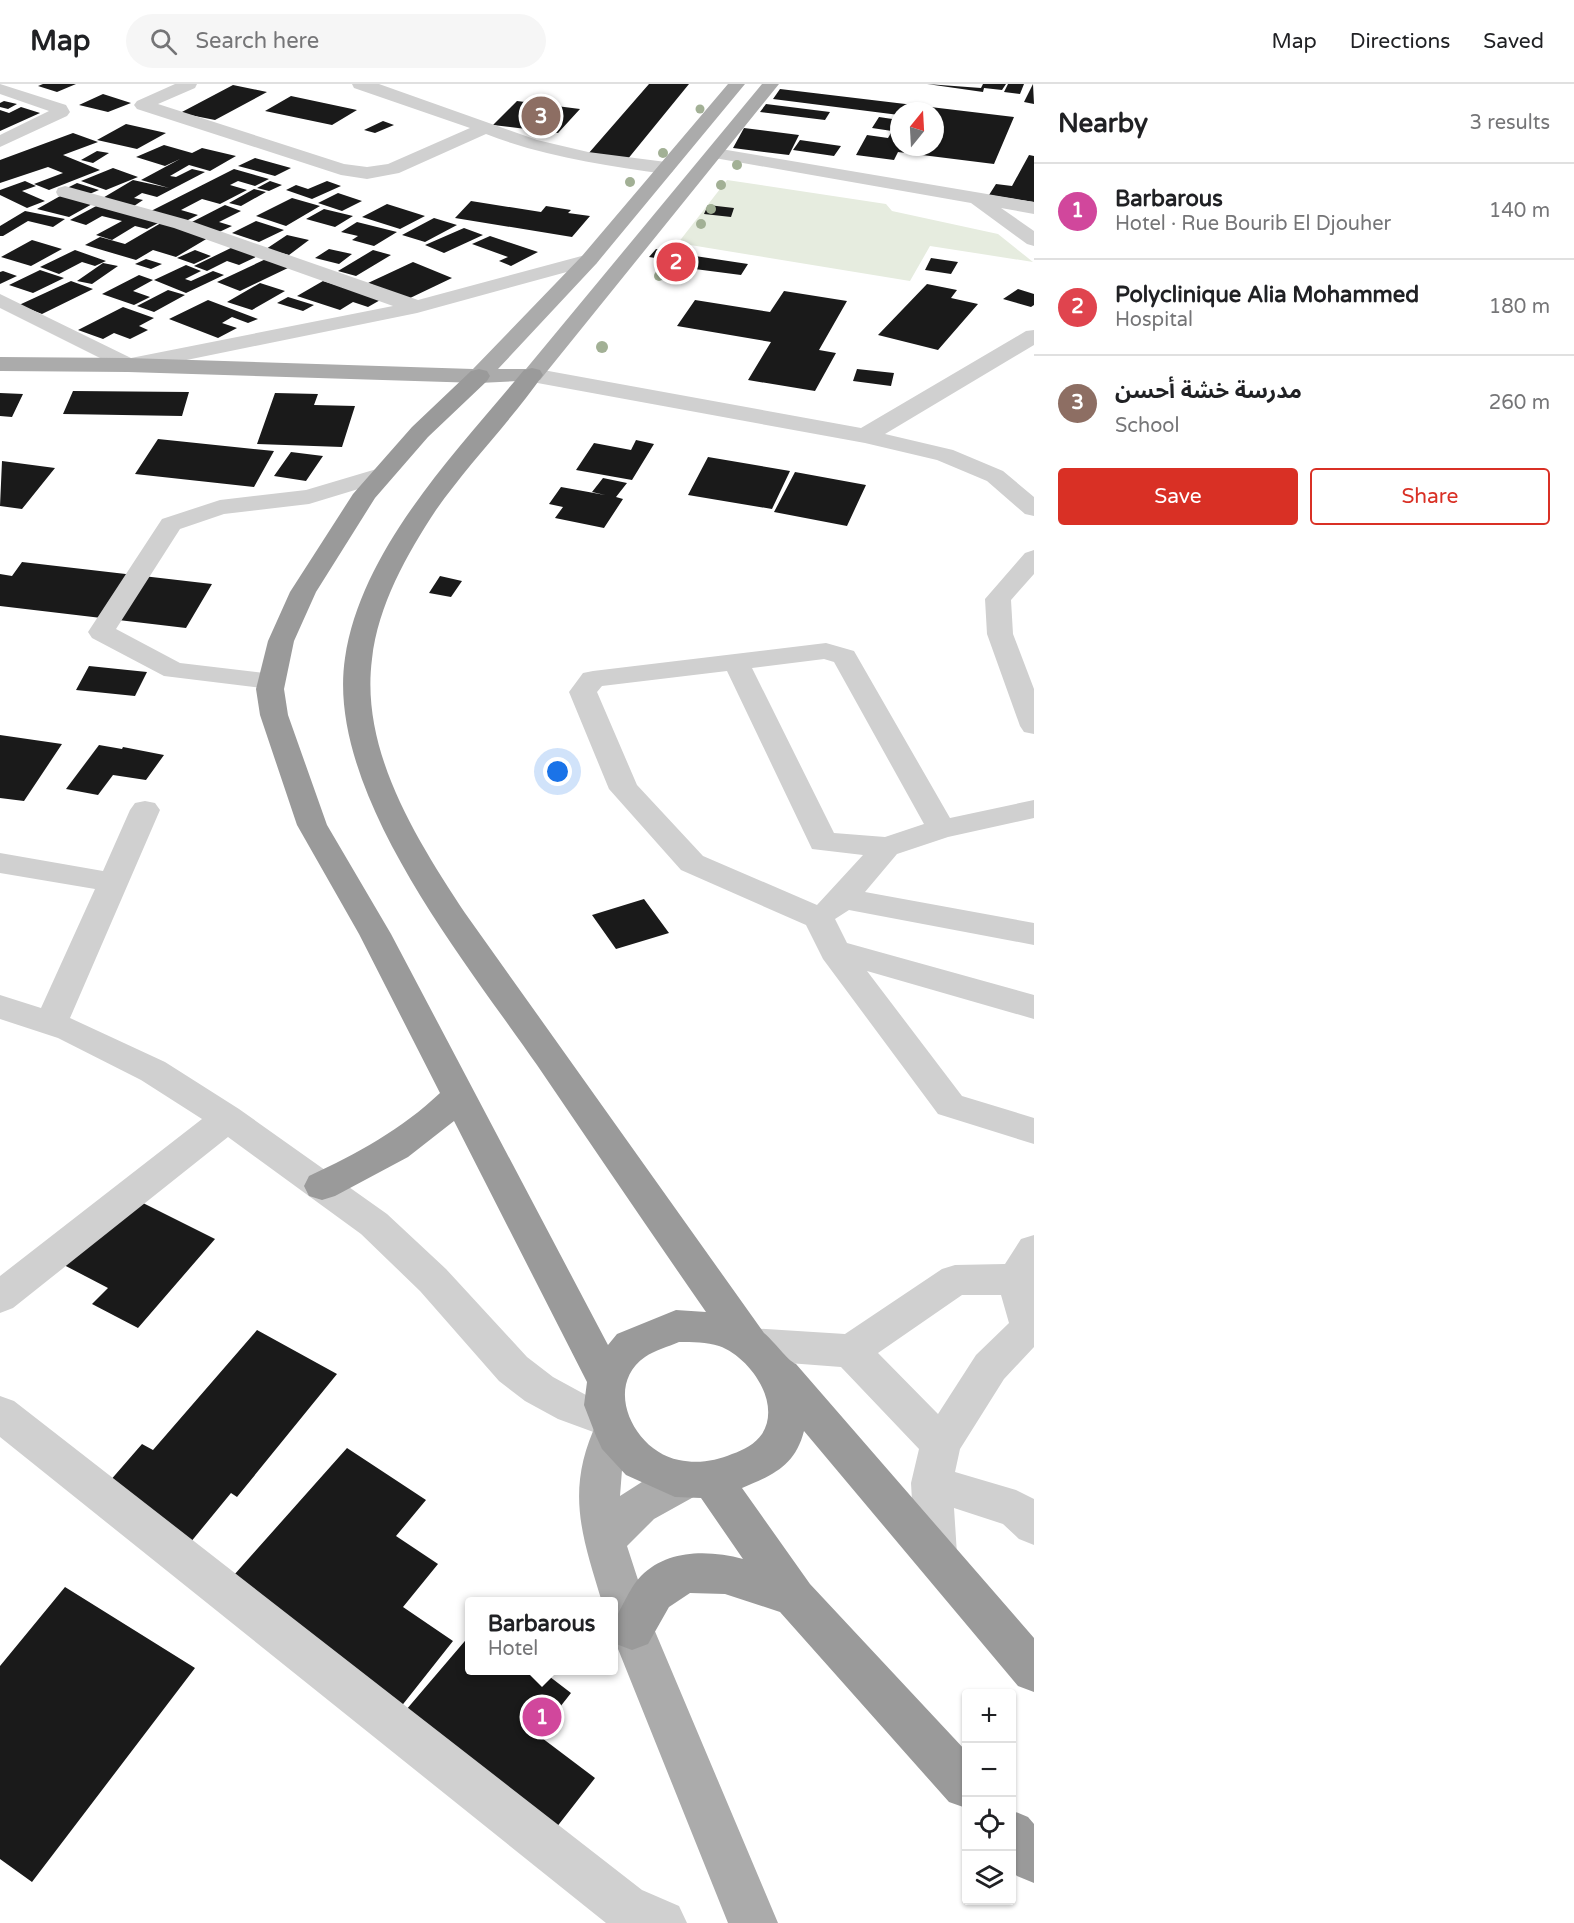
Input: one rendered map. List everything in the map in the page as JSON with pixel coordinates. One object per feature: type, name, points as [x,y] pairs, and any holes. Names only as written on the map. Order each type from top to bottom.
[{"type":"highway","points":[[532,375],[451,473],[426,508],[382,582],[369,614],[358,660],[356,692],[371,766],[387,805],[452,918],[760,1353],[784,1386],[788,1411],[782,1437],[767,1458],[743,1473],[699,1481],[655,1472],[630,1454],[610,1426],[603,1400],[606,1380],[615,1359],[631,1343],[652,1332],[676,1326],[702,1326],[727,1332],[760,1353],[936,1554],[1034,1671]]},
{"type":"highway","points":[[479,376],[420,432],[365,494],[303,592],[281,642],[270,689],[274,715],[312,825],[375,934],[606,1380]]},
{"type":"highway","points":[[322,1186],[385,1155],[438,1116],[459,1095]]},
{"type":"highway","points":[[699,1481],[795,1598],[962,1781]]},
{"type":"highway","points":[[632,1629],[656,1590],[674,1578],[691,1573],[713,1572],[742,1578],[795,1598]]},
{"type":"highway","points":[[1016,1839],[1034,1859]]},
{"type":"main road","points":[[479,376],[590,260],[737,84]]},
{"type":"main road","points":[[0,364],[128,365],[479,376],[532,375],[771,84]]},
{"type":"main road","points":[[610,1426],[599,1485],[599,1514],[605,1543],[632,1629],[753,1923]]},
{"type":"main road","points":[[605,1543],[630,1511],[646,1500],[699,1481]]},
{"type":"street","points":[[189,84],[143,105],[353,172],[377,172],[392,169],[488,127]]},
{"type":"street","points":[[360,84],[402,95],[514,138],[567,153],[666,168]]},
{"type":"street","points":[[0,88],[60,109],[61,112],[0,142]]},
{"type":"street","points":[[715,153],[1034,208]]},
{"type":"street","points":[[65,192],[181,224],[417,307]]},
{"type":"street","points":[[973,196],[1034,240]]},
{"type":"street","points":[[0,300],[128,365],[417,307],[590,260]]},
{"type":"street","points":[[865,436],[1034,336]]},
{"type":"street","points":[[532,375],[865,436],[945,455],[995,476],[1034,509]]},
{"type":"street","points":[[271,681],[174,670],[101,632],[171,524],[220,507],[309,497],[380,475]]},
{"type":"street","points":[[1008,486],[1034,486]]},
{"type":"street","points":[[1034,558],[998,599],[1000,634],[1034,726]]},
{"type":"street","points":[[942,829],[844,657],[826,651],[593,679],[583,692],[624,789],[692,862],[819,918],[834,951],[950,1105],[1034,1131]]},
{"type":"street","points":[[736,662],[823,842],[886,848],[942,829],[1034,809]]},
{"type":"street","points":[[51,1024],[145,810]]},
{"type":"street","points":[[819,918],[843,898],[886,848]]},
{"type":"street","points":[[0,863],[56,871],[112,883]]},
{"type":"street","points":[[843,898],[1034,934]]},
{"type":"street","points":[[834,951],[1034,1007]]},
{"type":"street","points":[[0,1007],[70,1030],[153,1071],[227,1118],[374,1224],[413,1260],[513,1369],[539,1389],[610,1426]]},
{"type":"street","points":[[0,1297],[227,1118]]},
{"type":"street","points":[[760,1353],[851,1351],[955,1280],[1025,1265],[1031,1329],[990,1367],[941,1444],[932,1483],[936,1554]]},
{"type":"street","points":[[851,1351],[941,1444]]},
{"type":"street","points":[[0,1413],[625,1907],[662,1923]]},
{"type":"street","points":[[932,1483],[1016,1509],[1034,1526]]},
{"type":"shaded area","points":[[727,180],[886,204],[892,211],[998,234],[1033,262],[930,246],[910,281],[678,243]]},
{"type":"building","points":[[76,84],[57,92],[38,86]]},
{"type":"building","points":[[649,84],[689,84],[627,160],[588,154]]},
{"type":"building","points":[[927,84],[981,88],[983,84],[1006,84],[1002,90],[984,88],[983,92]]},
{"type":"building","points":[[1008,84],[1024,84],[1020,94],[1004,92]]},
{"type":"building","points":[[1033,84],[1034,104],[1024,102]]},
{"type":"building","points":[[233,85],[267,92],[215,120],[180,113]]},
{"type":"building","points":[[780,89],[890,102],[890,114],[773,99]]},
{"type":"building","points":[[103,94],[131,103],[108,112],[79,105]]},
{"type":"building","points":[[291,96],[357,110],[332,125],[265,111]]},
{"type":"building","points":[[4,101],[17,104],[8,109],[0,107],[0,103]]},
{"type":"building","points":[[517,101],[580,109],[558,133],[493,125]]},
{"type":"building","points":[[766,104],[830,112],[825,120],[760,112]]},
{"type":"building","points":[[21,107],[40,113],[0,131],[0,110],[9,113]]},
{"type":"building","points":[[944,109],[1014,117],[994,164],[930,156],[944,156]]},
{"type":"building","points":[[879,117],[890,119],[890,131],[872,128]]},
{"type":"building","points":[[383,121],[394,125],[375,133],[364,130]]},
{"type":"building","points":[[126,124],[166,133],[137,149],[97,140]]},
{"type":"building","points":[[744,128],[799,135],[789,155],[733,148]]},
{"type":"building","points":[[73,133],[98,142],[63,155],[100,170],[49,190],[34,184],[63,173],[48,167],[0,183],[0,160]]},
{"type":"building","points":[[890,134],[890,156],[896,156],[894,160],[856,155],[867,135],[888,138]]},
{"type":"building","points":[[800,140],[841,146],[834,156],[793,150]]},
{"type":"building","points":[[164,145],[192,153],[202,148],[236,156],[210,171],[189,165],[170,176],[176,177],[192,169],[205,172],[157,197],[142,193],[134,198],[143,200],[134,206],[101,199],[133,180],[169,188],[141,180],[180,159],[165,166],[136,157]]},
{"type":"building","points":[[97,151],[109,153],[93,163],[81,160]]},
{"type":"building","points":[[1029,155],[1034,156],[1034,202],[989,195],[996,184],[1012,186]]},
{"type":"building","points":[[255,158],[291,168],[275,176],[238,166]]},
{"type":"building","points":[[113,168],[138,177],[106,190],[81,181]]},
{"type":"building","points":[[234,169],[269,179],[255,186],[238,181],[230,185],[247,190],[220,204],[202,199],[181,210],[198,215],[184,222],[149,212]]},
{"type":"building","points":[[25,181],[36,186],[22,191],[45,201],[27,208],[0,195],[0,190]]},
{"type":"building","points":[[270,181],[282,185],[269,191],[257,188]]},
{"type":"building","points":[[327,181],[341,186],[312,199],[286,190],[296,185],[308,189]]},
{"type":"building","points":[[77,183],[99,190],[87,195],[65,189]]},
{"type":"building","points":[[254,189],[266,192],[241,206],[229,203]]},
{"type":"building","points":[[338,193],[362,201],[342,211],[318,203]]},
{"type":"building","points":[[62,195],[94,203],[69,217],[37,209]]},
{"type":"building","points":[[292,198],[320,206],[286,226],[256,216]]},
{"type":"building","points":[[471,201],[541,212],[546,206],[571,210],[568,213],[590,216],[572,237],[455,218]]},
{"type":"building","points":[[100,204],[162,221],[147,229],[135,226],[112,240],[96,235],[122,221],[102,216],[86,225],[70,220]]},
{"type":"building","points":[[387,204],[425,216],[400,229],[362,217]]},
{"type":"building","points":[[225,205],[241,211],[219,222],[232,226],[215,234],[186,225]]},
{"type":"building","points":[[708,205],[734,208],[731,217],[704,214]]},
{"type":"building","points":[[324,209],[353,216],[335,227],[306,219]]},
{"type":"building","points":[[25,211],[65,219],[53,227],[28,221],[0,236],[0,226]]},
{"type":"building","points":[[434,218],[457,225],[425,242],[402,235]]},
{"type":"building","points":[[256,221],[284,230],[259,242],[232,233]]},
{"type":"building","points":[[357,222],[397,232],[374,246],[352,240],[358,236],[341,232]]},
{"type":"building","points":[[161,223],[208,238],[176,257],[153,250],[136,260],[85,245],[100,237],[125,244]]},
{"type":"building","points":[[464,228],[483,235],[444,253],[425,245]]},
{"type":"building","points":[[287,235],[309,240],[289,255],[266,249]]},
{"type":"building","points":[[490,236],[538,252],[511,266],[499,261],[508,257],[472,244]]},
{"type":"building","points":[[32,240],[62,249],[31,266],[1,257]]},
{"type":"building","points":[[235,246],[260,255],[239,265],[227,261],[207,271],[194,266]]},
{"type":"building","points":[[329,249],[352,254],[339,264],[315,258]]},
{"type":"building","points":[[656,249],[686,254],[680,262],[649,257]]},
{"type":"building","points":[[75,250],[106,261],[95,266],[82,262],[59,274],[40,267]]},
{"type":"building","points":[[195,250],[211,256],[194,264],[177,258]]},
{"type":"building","points":[[373,250],[391,255],[356,276],[338,271]]},
{"type":"building","points":[[695,256],[748,264],[741,275],[687,268]]},
{"type":"building","points":[[268,258],[290,267],[240,291],[217,282]]},
{"type":"building","points":[[931,258],[958,262],[951,274],[925,270]]},
{"type":"building","points":[[146,259],[162,264],[151,269],[135,264]]},
{"type":"building","points":[[413,262],[452,278],[408,299],[368,283]]},
{"type":"building","points":[[103,263],[118,266],[92,284],[77,281]]},
{"type":"building","points":[[186,265],[201,271],[185,279],[191,281],[213,271],[224,275],[186,293],[154,280]]},
{"type":"building","points":[[40,270],[64,278],[33,293],[9,285]]},
{"type":"building","points":[[0,272],[17,276],[0,284]]},
{"type":"building","points":[[139,275],[153,280],[133,291],[150,297],[134,305],[102,294]]},
{"type":"building","points":[[71,281],[93,289],[42,314],[19,305]]},
{"type":"building","points":[[323,281],[382,299],[368,307],[353,302],[340,310],[297,296]]},
{"type":"building","points":[[260,283],[285,291],[252,310],[227,302]]},
{"type":"building","points":[[927,284],[957,290],[951,298],[978,304],[938,350],[878,335]]},
{"type":"building","points":[[1018,289],[1034,294],[1034,305],[1031,307],[1003,299]]},
{"type":"building","points":[[168,290],[185,295],[154,312],[137,306]]},
{"type":"building","points":[[784,291],[847,301],[819,350],[836,353],[815,391],[748,380],[771,342],[677,326],[695,300],[770,312]]},
{"type":"building","points":[[288,297],[314,305],[303,311],[277,303]]},
{"type":"building","points":[[208,300],[258,319],[248,323],[232,317],[222,323],[237,328],[218,338],[169,319]]},
{"type":"building","points":[[123,307],[154,318],[139,326],[148,330],[130,339],[114,333],[103,339],[78,330]]},
{"type":"building","points":[[857,369],[894,373],[891,386],[853,381]]},
{"type":"building","points":[[73,391],[189,392],[182,416],[63,414]]},
{"type":"building","points":[[0,393],[23,394],[12,417],[0,416]]},
{"type":"building","points":[[275,393],[318,394],[314,405],[355,406],[342,447],[257,444]]},
{"type":"building","points":[[158,439],[274,451],[254,487],[135,474]]},
{"type":"building","points":[[636,440],[654,444],[632,480],[576,470],[594,443],[631,450]]},
{"type":"building","points":[[291,452],[323,456],[306,481],[274,476]]},
{"type":"building","points":[[708,457],[790,471],[772,509],[688,495]]},
{"type":"building","points":[[2,461],[55,468],[22,509],[0,506]]},
{"type":"building","points":[[795,472],[866,485],[847,526],[774,512]]},
{"type":"building","points":[[603,478],[627,483],[616,497],[623,499],[604,528],[555,518],[563,507],[549,504],[561,487],[605,495],[592,492]]},
{"type":"building","points":[[22,562],[212,584],[186,628],[0,606],[0,574],[12,576]]},
{"type":"building","points":[[440,576],[462,581],[451,597],[429,593]]},
{"type":"building","points":[[89,666],[147,672],[135,696],[76,690]]},
{"type":"building","points":[[0,735],[62,744],[24,801],[0,798]]},
{"type":"building","points":[[99,745],[164,755],[146,780],[113,775],[98,795],[66,789]]},
{"type":"building","points":[[644,899],[669,933],[616,949],[592,915]]},
{"type":"building","points":[[127,1195],[215,1239],[138,1328],[92,1304],[108,1288],[62,1264]]},
{"type":"building","points":[[257,1330],[337,1374],[237,1497],[231,1493],[190,1543],[102,1490],[142,1444],[153,1450]]},
{"type":"building","points":[[347,1448],[426,1500],[396,1536],[438,1564],[403,1607],[453,1641],[400,1708],[226,1584]]},
{"type":"building","points":[[65,1587],[195,1668],[32,1882],[0,1859],[0,1666]]},
{"type":"building","points":[[465,1641],[465,1675],[548,1675],[571,1693],[538,1735],[595,1778],[556,1828],[406,1710]]},
{"type":"place","name":"مدرسة خشة أحسن","points":[[541,116]]},
{"type":"place","name":"Polyclinique Alia Mohammed","points":[[676,262]]},
{"type":"place","name":"Barbarous","points":[[542,1717]]}]
